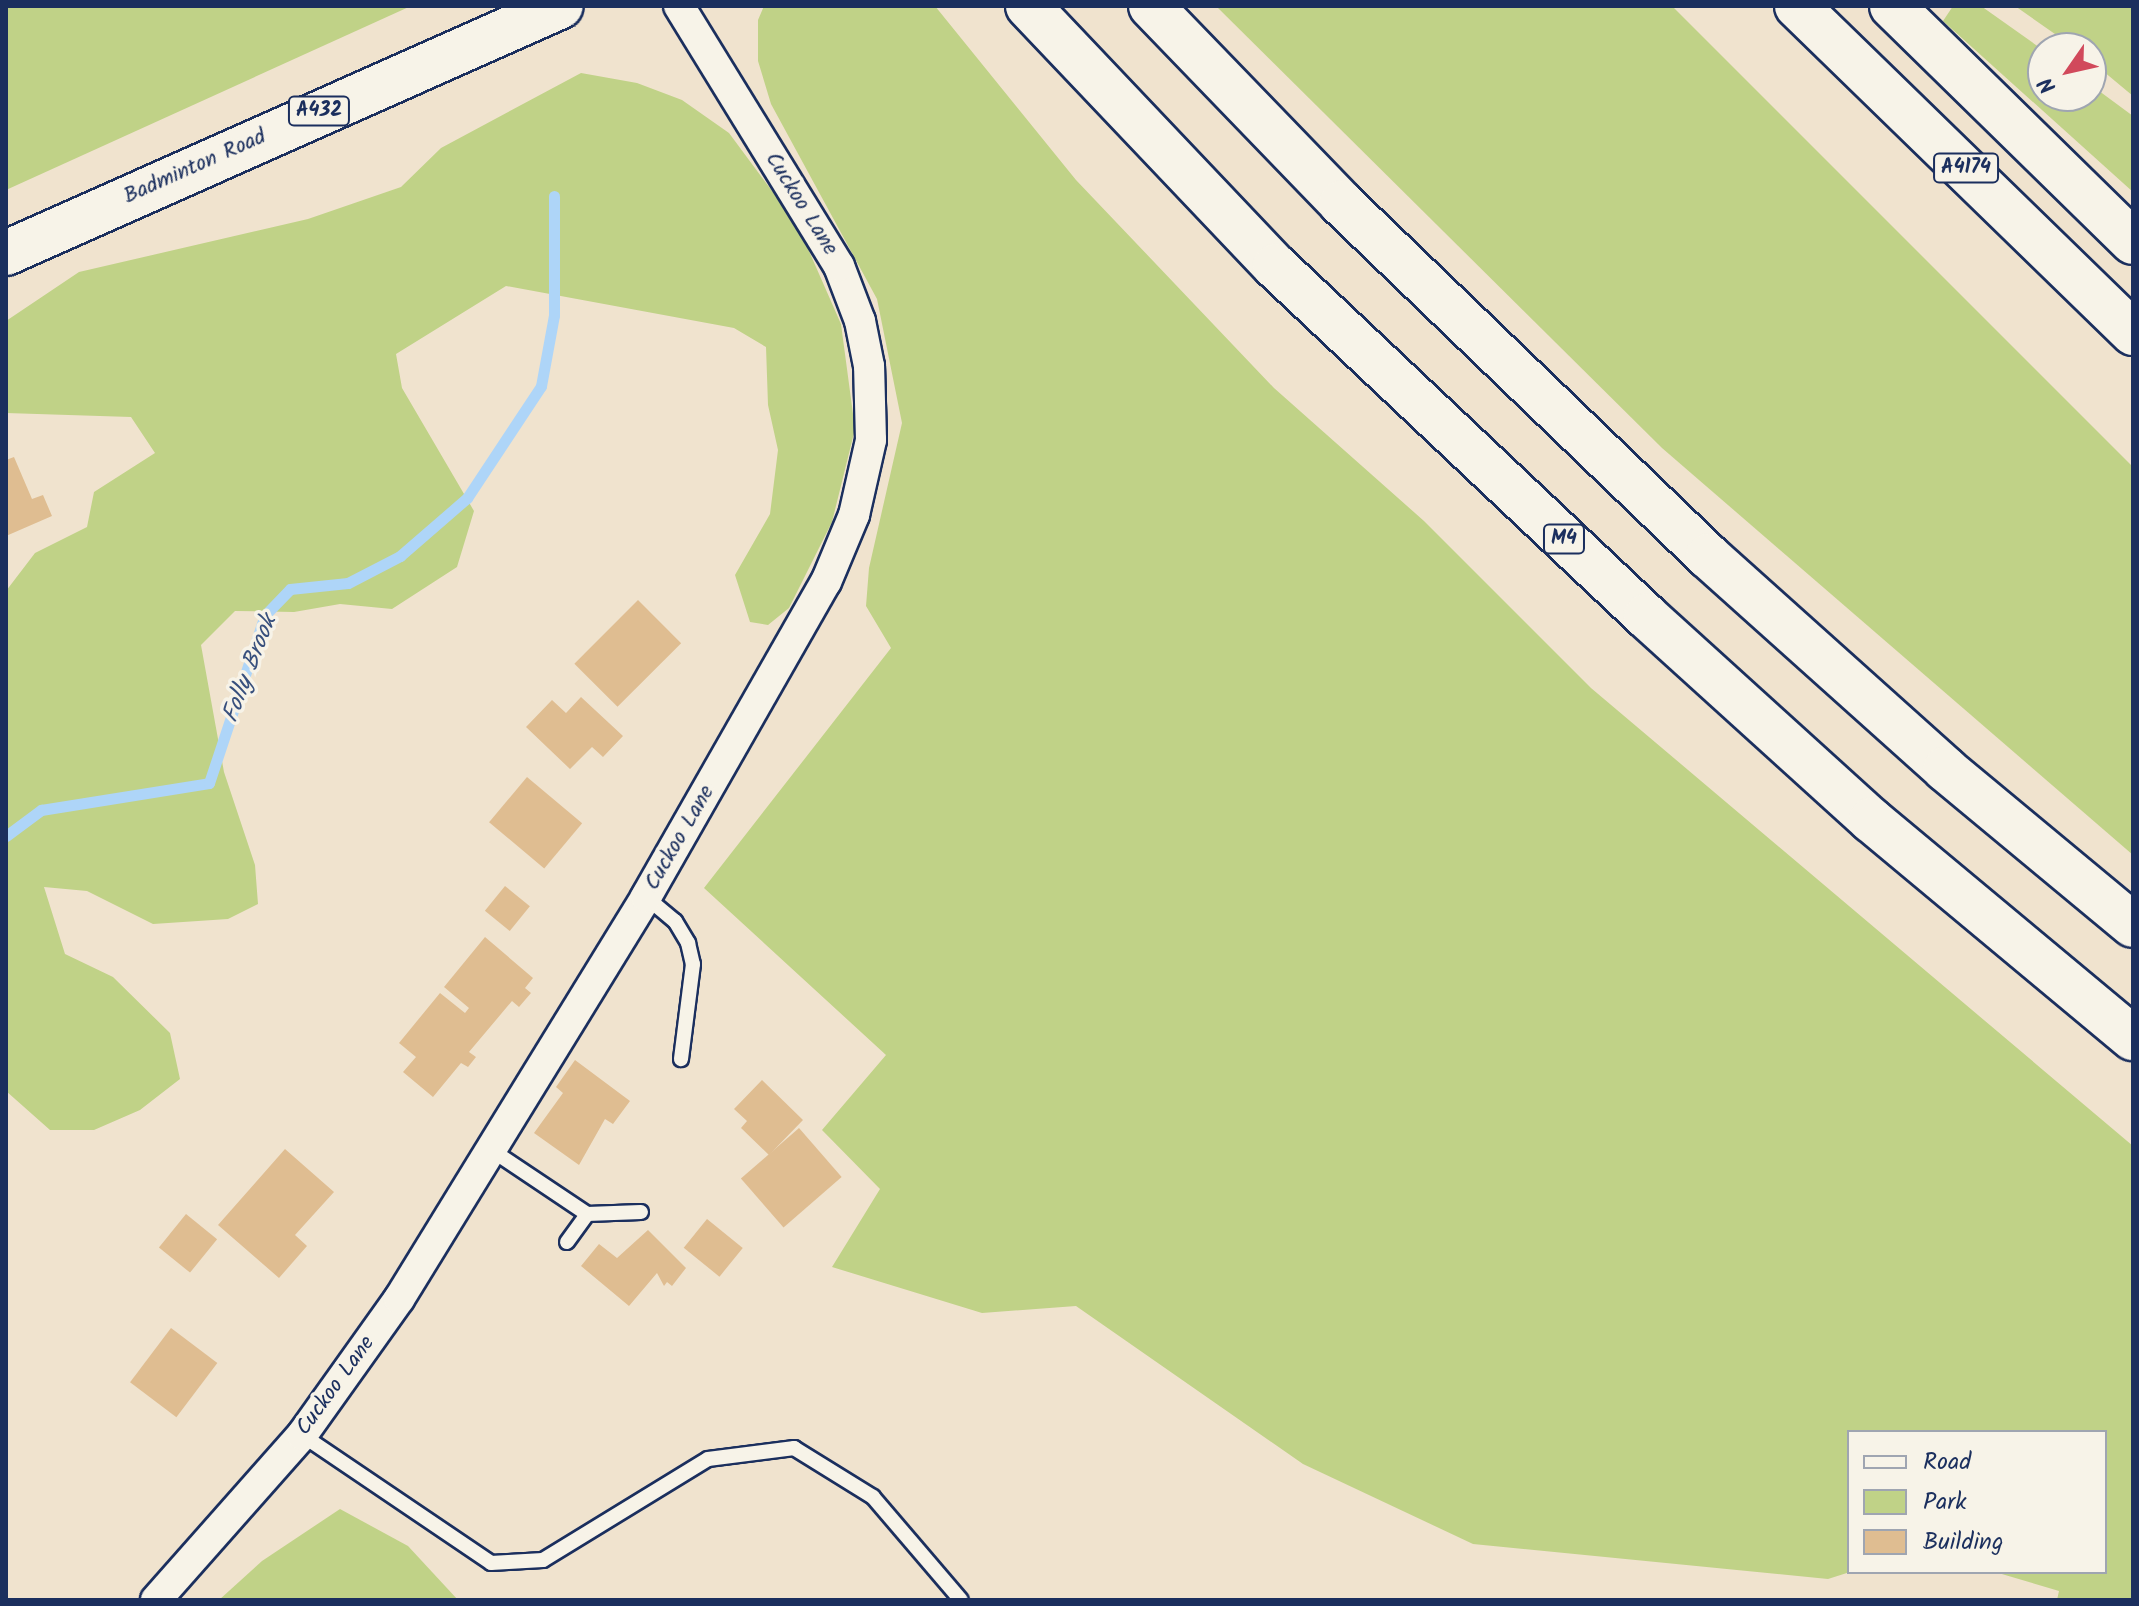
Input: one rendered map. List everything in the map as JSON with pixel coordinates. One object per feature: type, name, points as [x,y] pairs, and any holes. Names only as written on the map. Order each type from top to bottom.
[{"type":"main road","name":"Badminton Road","points":[[6,253],[561,6]]},
{"type":"main road","name":"M4","points":[[1028,6],[1275,266],[1646,616],[1871,820],[2133,1038]]},
{"type":"main road","points":[[1151,6],[1341,203],[1708,556],[1945,769],[2133,925]]},
{"type":"main road","name":"A4174","points":[[1797,6],[2133,333]]},
{"type":"main road","name":"A4174","points":[[1892,6],[2133,242]]},
{"type":"street","name":"Cuckoo Lane","points":[[156,1600],[302,1435],[399,1299],[493,1151],[646,897],[826,582],[854,515],[871,440],[869,366],[860,321],[839,266],[679,6]]},
{"type":"lane","points":[[646,897],[675,921],[690,954],[681,1059]]},
{"type":"lane","points":[[493,1151],[587,1214],[641,1212]]},
{"type":"lane","points":[[567,1242],[587,1214]]},
{"type":"lane","points":[[302,1435],[491,1563],[543,1560],[708,1459],[794,1448],[873,1497],[961,1600]]},
{"type":"green space","points":[[6,6],[411,6],[6,190]]},
{"type":"green space","points":[[764,6],[935,6],[1076,180],[1274,388],[1424,521],[1591,688],[2133,1146],[2133,1600],[2057,1600],[2059,1591],[2002,1574],[2107,1574],[2107,1430],[1847,1430],[1847,1573],[1828,1579],[1473,1544],[1303,1464],[1076,1306],[982,1313],[832,1267],[880,1189],[822,1130],[886,1055],[704,888],[891,648],[866,606],[869,568],[902,423],[877,299],[771,104],[758,61],[758,20]]},
{"type":"green space","points":[[1216,6],[1672,6],[2133,467],[2133,855],[1662,448]]},
{"type":"green space","points":[[1953,6],[1981,6],[2027,39],[2027,97],[1943,21]]},
{"type":"green space","points":[[2015,6],[2133,6],[2133,96],[2107,74],[2107,32],[2052,32]]},
{"type":"green space","points":[[581,73],[637,83],[682,100],[729,133],[798,226],[841,324],[855,429],[832,522],[789,608],[768,625],[750,622],[735,575],[770,514],[778,450],[768,405],[766,347],[734,328],[506,286],[396,354],[402,388],[474,511],[457,567],[392,609],[340,604],[294,612],[235,611],[201,645],[224,772],[255,865],[258,904],[228,919],[153,924],[87,891],[44,887],[65,954],[113,977],[170,1033],[180,1079],[140,1110],[94,1130],[50,1130],[6,1091],[6,591],[35,553],[87,527],[94,492],[155,453],[131,417],[6,413],[6,321],[79,272],[308,219],[401,187],[441,148]]},
{"type":"green space","points":[[2107,97],[2133,116],[2133,192],[2044,112],[2107,112]]},
{"type":"green space","points":[[340,1509],[408,1546],[458,1600],[219,1600],[262,1561]]},
{"type":"building","points":[[14,457],[32,499],[43,495],[52,516],[6,536],[6,460]]},
{"type":"building","points":[[638,600],[681,643],[617,707],[574,664]]},
{"type":"building","points":[[581,697],[623,736],[603,757],[592,747],[570,769],[526,727],[552,700],[566,713]]},
{"type":"building","points":[[527,777],[582,823],[544,868],[489,822]]},
{"type":"building","points":[[505,886],[530,906],[510,931],[485,911]]},
{"type":"building","points":[[485,937],[533,978],[525,988],[531,993],[519,1007],[512,1001],[469,1052],[476,1057],[468,1067],[461,1063],[433,1097],[403,1072],[416,1057],[399,1043],[440,993],[465,1013],[469,1008],[444,987]]},
{"type":"building","points":[[575,1060],[630,1101],[613,1124],[605,1119],[579,1165],[534,1133],[563,1093],[556,1087]]},
{"type":"building","points":[[762,1080],[803,1120],[769,1155],[741,1128],[747,1121],[734,1109]]},
{"type":"building","points":[[799,1128],[842,1177],[784,1228],[741,1179]]},
{"type":"building","points":[[285,1149],[334,1192],[295,1235],[307,1246],[279,1278],[218,1225]]},
{"type":"building","points":[[186,1214],[217,1239],[190,1273],[159,1247]]},
{"type":"building","points":[[707,1219],[743,1248],[719,1277],[684,1248]]},
{"type":"building","points":[[648,1230],[686,1268],[672,1286],[667,1282],[664,1286],[657,1273],[629,1306],[581,1266],[599,1244],[617,1258]]},
{"type":"building","points":[[171,1328],[217,1363],[176,1417],[130,1382]]},
{"type":"waterway","name":"Folly Brook","points":[[6,836],[41,810],[209,783],[265,615],[290,589],[348,583],[400,556],[467,498],[541,386],[554,315],[554,196]]}]
